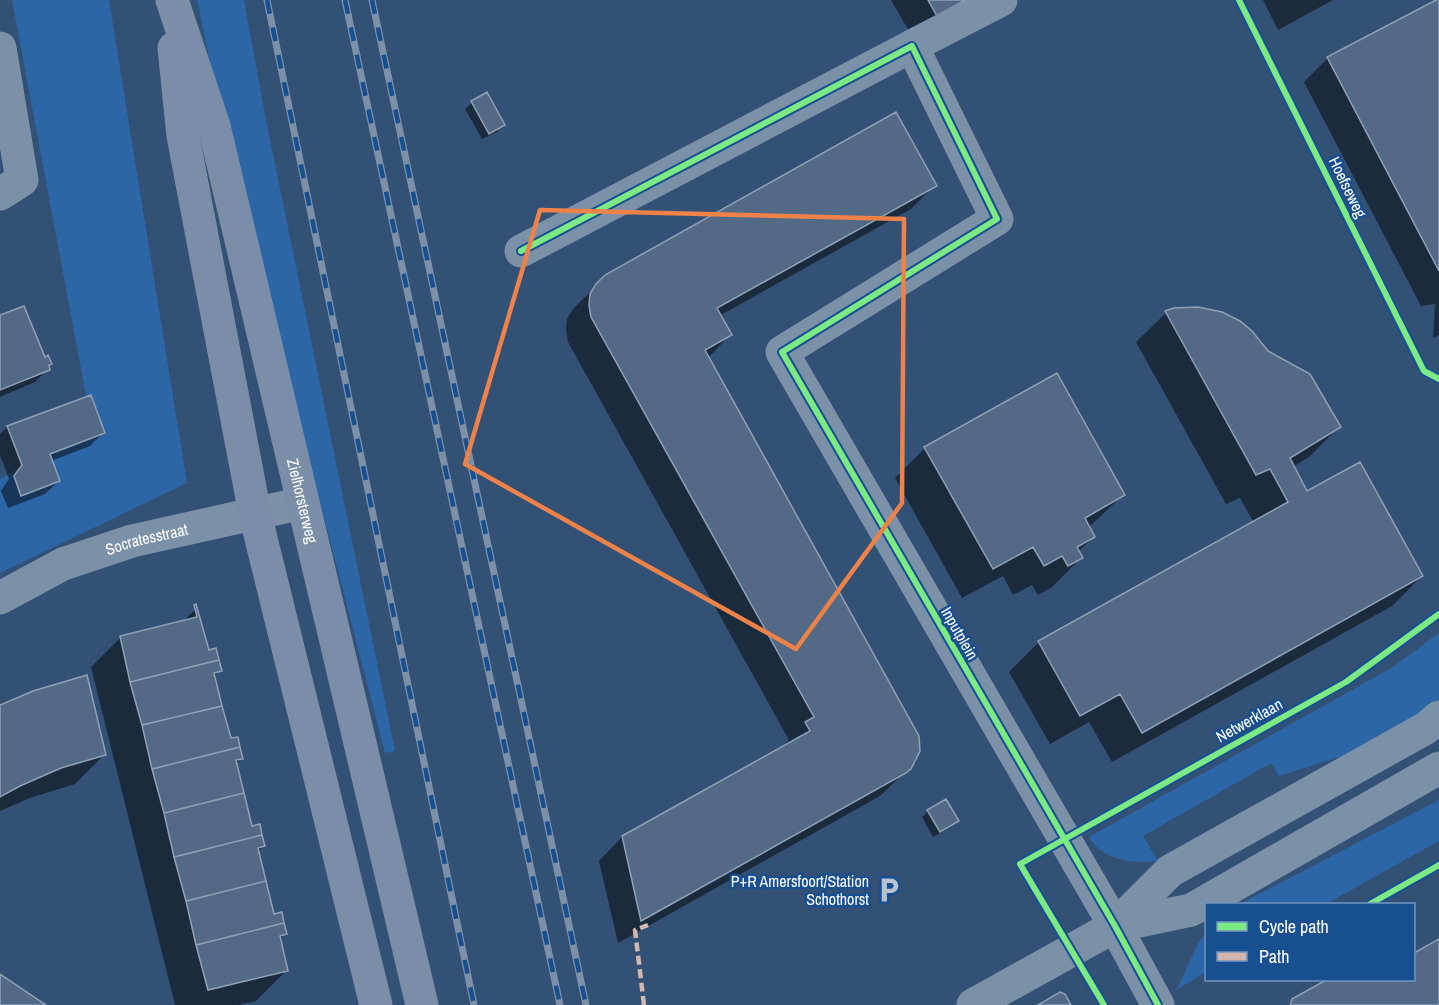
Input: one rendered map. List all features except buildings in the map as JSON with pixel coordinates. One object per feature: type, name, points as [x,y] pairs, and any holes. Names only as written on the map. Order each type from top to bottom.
[{"type":"main road","name":"Zielhorsterweg","points":[[170,0],[214,126],[422,1005]]},
{"type":"main road","name":"Zielhorsterweg","points":[[170,0],[183,136],[255,514],[376,1005]]},
{"type":"street","points":[[521,251],[1001,0]]},
{"type":"street","name":"Inputplein","points":[[912,46],[997,219],[782,352],[1115,926]]},
{"type":"street","points":[[0,48],[22,180],[0,194]]},
{"type":"street","name":"Socratesstraat","points":[[0,598],[63,564],[132,540],[303,503]]},
{"type":"street","points":[[973,1005],[1115,926],[1170,871],[1426,728],[1439,717]]},
{"type":"street","points":[[1115,926],[1191,910],[1439,768]]},
{"type":"street","points":[[1115,926],[1158,1005]]},
{"type":"highlighted area","points":[[540,210],[904,219],[902,503],[796,649],[465,464]]},
{"type":"shaded area","points":[[12,0],[109,0],[187,483],[0,573],[0,479],[25,465],[88,406]]},
{"type":"shaded area","points":[[197,0],[244,0],[266,120],[395,751],[385,753],[226,138]]},
{"type":"shaded area","points":[[1439,633],[1439,699],[1407,722],[1352,753],[1279,776],[1271,763],[1143,836],[1158,861],[1129,861],[1110,856],[1095,845],[1089,837],[1393,667]]},
{"type":"shaded area","points":[[1439,800],[1439,841],[1328,903],[1242,903]]},
{"type":"shaded area","points":[[1205,935],[1205,973],[1176,990],[1200,940]]},
{"type":"railway","points":[[267,0],[474,1005]]},
{"type":"railway","points":[[345,0],[560,1005]]},
{"type":"railway","points":[[372,0],[586,1005]]},
{"type":"marked path","points":[[644,1005],[635,930],[648,925]]},
{"type":"cycle path","name":"Hoefseweg","points":[[1239,0],[1424,371],[1439,379]]},
{"type":"cycle path","points":[[521,251],[912,46],[997,219],[782,352],[1115,926],[1158,1005]]},
{"type":"cycle path","name":"Netwerklaan","points":[[1104,1005],[1020,864],[1346,682],[1439,614]]},
{"type":"cycle path","points":[[1372,903],[1439,865]]},
{"type":"place","name":"P+R Amersfoort/Station Schothorst","points":[[889,890]]}]
